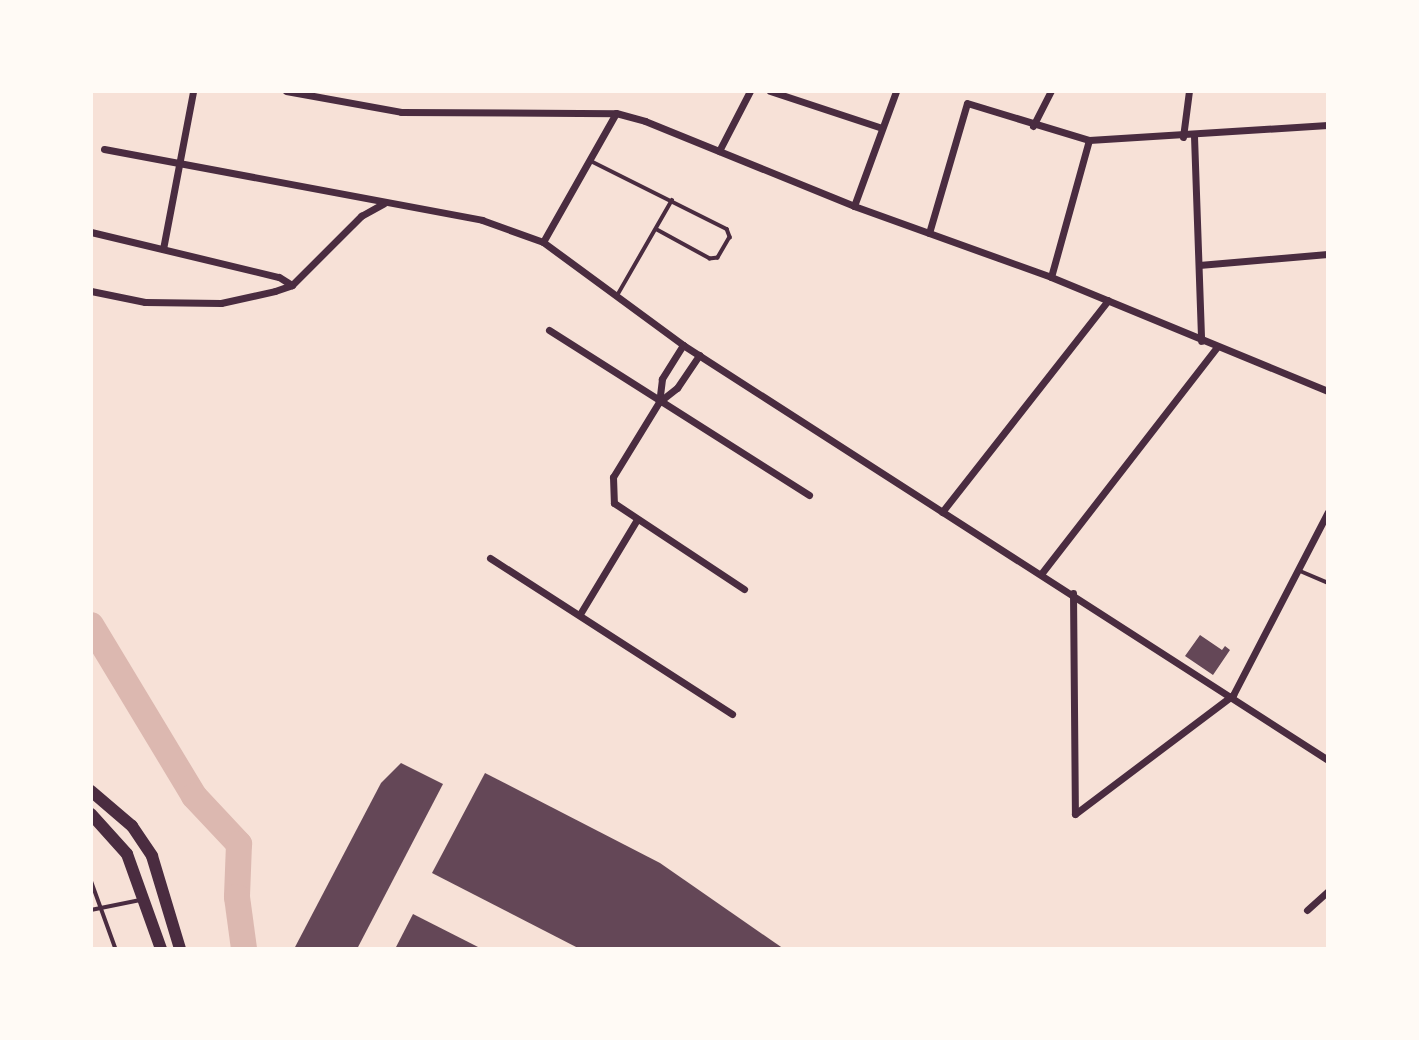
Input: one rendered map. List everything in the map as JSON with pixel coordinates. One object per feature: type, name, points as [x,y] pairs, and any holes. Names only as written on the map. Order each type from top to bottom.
[{"type":"main road","points":[[91,791],[132,826],[152,856],[180,949]]},
{"type":"main road","points":[[91,814],[120,842],[146,899],[161,949]]},
{"type":"street","points":[[163,249],[193,91]]},
{"type":"street","points":[[286,91],[401,112],[616,113],[719,150],[854,206],[1051,277],[1328,391]]},
{"type":"street","points":[[719,150],[750,91]]},
{"type":"street","points":[[770,91],[882,128]]},
{"type":"street","points":[[854,206],[896,91]]},
{"type":"street","points":[[1033,125],[1051,91]]},
{"type":"street","points":[[1183,137],[1189,91]]},
{"type":"street","points":[[929,233],[967,103],[1089,140],[1183,137],[1328,125]]},
{"type":"street","points":[[543,242],[616,113]]},
{"type":"street","points":[[1194,136],[1201,341]]},
{"type":"street","points":[[1051,277],[1089,140]]},
{"type":"street","points":[[104,149],[180,160],[384,203],[482,220],[543,242],[683,345],[1233,695],[1328,760]]},
{"type":"street","points":[[91,291],[145,302],[221,303],[292,285],[361,216],[384,203]]},
{"type":"street","points":[[91,232],[279,277],[292,285]]},
{"type":"street","points":[[1199,265],[1328,254]]},
{"type":"street","points":[[942,512],[1108,300]]},
{"type":"street","points":[[549,330],[809,495]]},
{"type":"street","points":[[659,402],[662,379],[683,345]]},
{"type":"street","points":[[1041,574],[1217,347]]},
{"type":"street","points":[[699,355],[677,388],[659,402],[639,428],[613,477],[614,503],[636,521],[744,589]]},
{"type":"street","points":[[1073,593],[1075,814],[1233,695],[1328,512]]},
{"type":"street","points":[[580,614],[636,521]]},
{"type":"street","points":[[490,558],[732,714]]},
{"type":"street","points":[[1307,910],[1328,891]]},
{"type":"lane","points":[[589,160],[727,229],[730,237],[718,258],[709,259],[657,230]]},
{"type":"lane","points":[[616,296],[657,230],[672,200]]},
{"type":"lane","points":[[1298,570],[1328,583]]},
{"type":"lane","points":[[91,880],[98,909],[116,949]]},
{"type":"lane","points":[[91,910],[146,899]]},
{"type":"building","points":[[1200,635],[1222,650],[1225,646],[1230,650],[1213,675],[1185,656]]},
{"type":"building","points":[[401,763],[443,784],[357,949],[294,949],[381,783]]},
{"type":"building","points":[[485,773],[660,863],[784,949],[580,949],[432,873]]},
{"type":"building","points":[[413,914],[482,949],[395,949]]},
{"type":"waterway","points":[[91,625],[194,796],[239,844],[237,897],[244,949]]}]
